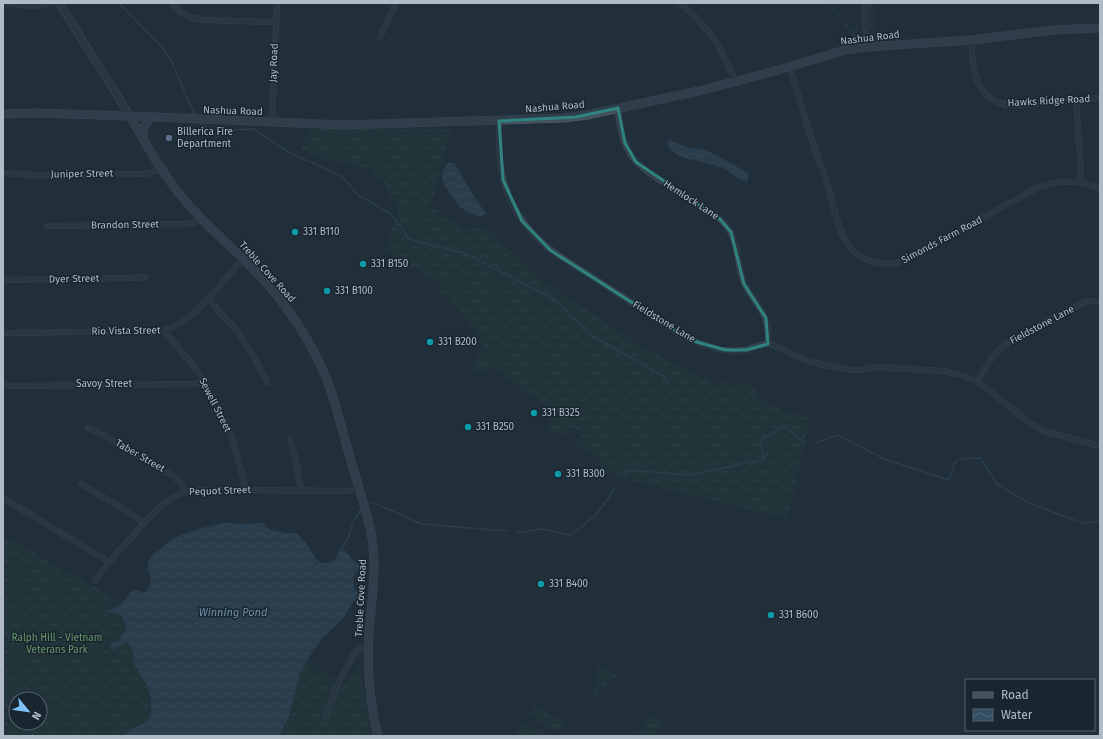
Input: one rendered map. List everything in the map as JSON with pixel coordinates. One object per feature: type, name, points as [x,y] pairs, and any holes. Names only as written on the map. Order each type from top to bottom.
[{"type":"main road","name":"Nashua Road","points":[[3,114],[36,113],[130,116],[343,125],[499,121],[576,117],[699,90],[790,67],[845,50],[866,47],[972,40],[1053,30],[1100,28]]},
{"type":"main road","name":"Treble Cove Road","points":[[130,116],[161,168],[180,196],[202,220],[267,284],[288,309],[317,358],[330,391],[370,529],[374,557],[374,585],[368,648],[369,683],[372,712],[378,736]]},
{"type":"main road","points":[[143,138],[143,128],[145,124],[153,117]]},
{"type":"street","points":[[7,3],[32,6],[49,3]]},
{"type":"street","points":[[172,3],[183,15],[194,19],[276,22]]},
{"type":"street","name":"Jay Road","points":[[272,123],[277,3]]},
{"type":"street","points":[[380,37],[396,3]]},
{"type":"street","points":[[680,3],[700,22],[714,40],[735,81]]},
{"type":"street","points":[[865,3],[866,47]]},
{"type":"street","name":"Treble Cove Road","points":[[61,4],[130,116]]},
{"type":"street","name":"Hawks Ridge Road","points":[[972,40],[976,80],[982,90],[993,100],[1011,105],[1100,98]]},
{"type":"street","name":"Simonds Farm Road","points":[[790,67],[829,190],[840,230],[851,248],[858,255],[870,261],[888,264],[906,260],[1035,188],[1064,181],[1079,182],[1100,189]]},
{"type":"street","points":[[1076,100],[1081,173],[1079,182]]},
{"type":"street","name":"Hemlock Lane","points":[[618,108],[619,120],[625,143],[636,162],[651,174],[726,224],[731,232],[744,284],[766,318],[768,327],[768,344]]},
{"type":"street","name":"Fieldstone Lane","points":[[499,121],[500,161],[506,188],[512,204],[522,220],[543,245],[663,324],[690,340],[725,350],[746,350],[768,344]]},
{"type":"street","name":"Juniper Street","points":[[3,173],[35,175],[143,174],[161,168]]},
{"type":"street","name":"Brandon Street","points":[[47,226],[188,224],[202,220]]},
{"type":"street","name":"Rio Vista Street","points":[[3,333],[164,331],[181,323],[208,299],[243,259]]},
{"type":"street","name":"Dyer Street","points":[[3,280],[144,277]]},
{"type":"street","points":[[208,299],[239,334],[267,382]]},
{"type":"street","name":"Fieldstone Lane","points":[[977,382],[993,356],[1004,345],[1087,301],[1100,301]]},
{"type":"street","name":"Sewell Street","points":[[164,331],[204,380],[220,410],[232,438],[244,480],[245,490]]},
{"type":"street","points":[[768,344],[776,346],[806,360],[852,370],[874,367],[942,370],[958,374],[977,382],[1030,423],[1044,431],[1100,446]]},
{"type":"street","name":"Savoy Street","points":[[3,386],[195,384],[204,380]]},
{"type":"street","name":"Taber Street","points":[[88,428],[96,431],[175,477],[182,485],[185,492]]},
{"type":"street","points":[[290,439],[301,490]]},
{"type":"street","points":[[80,484],[144,523]]},
{"type":"street","name":"Pequot Street","points":[[95,581],[109,562],[144,523],[167,502],[185,492],[195,490],[350,491],[359,488]]},
{"type":"street","points":[[3,498],[109,562]]},
{"type":"street","points":[[326,717],[337,686],[356,651],[360,648],[368,648]]},
{"type":"highlighted area","points":[[618,108],[625,143],[636,162],[720,219],[731,232],[744,284],[766,318],[768,344],[746,350],[725,350],[690,340],[550,250],[522,221],[503,180],[499,121],[576,117]]},
{"type":"green space","points":[[828,3],[831,3],[851,30],[858,23],[857,43]]},
{"type":"green space","points":[[869,3],[874,3],[874,33],[879,33],[880,40],[872,41],[870,36]]},
{"type":"green space","points":[[310,129],[451,129],[431,205],[465,229],[487,228],[544,281],[638,344],[714,383],[749,383],[763,402],[810,418],[788,519],[627,480],[600,469],[600,460],[576,444],[582,432],[571,427],[563,437],[545,429],[555,410],[525,392],[494,369],[480,373],[471,370],[483,345],[474,329],[458,310],[438,293],[442,284],[385,250],[398,211],[384,184],[372,172],[360,167],[323,159],[301,149]]},
{"type":"green space","name":"Ralph Hill - Vietnam Veterans Park","points":[[3,535],[118,600],[102,612],[117,613],[124,621],[125,630],[123,636],[111,645],[114,649],[128,643],[132,648],[134,655],[133,662],[146,684],[151,708],[151,715],[146,722],[123,736],[3,736]]},
{"type":"green space","points":[[307,660],[333,678],[332,683],[342,687],[358,664],[361,666],[364,698],[372,736],[279,736],[289,716],[298,678]]},
{"type":"green space","points":[[598,665],[617,675],[596,696],[593,694]]},
{"type":"green space","points":[[535,706],[565,722],[559,733],[527,715]]},
{"type":"green space","points":[[651,713],[664,721],[654,736],[647,736],[639,731]]},
{"type":"green space","points":[[523,722],[548,736],[516,736]]},
{"type":"water","points":[[669,140],[686,147],[706,150],[747,172],[749,174],[747,181],[745,182],[720,167],[690,159],[675,153],[670,149],[667,143]]},
{"type":"water","points":[[450,162],[455,164],[485,212],[483,216],[476,216],[464,210],[444,185],[443,172],[445,166]]},
{"type":"water","name":"Winning Pond","points":[[225,523],[263,523],[269,529],[297,534],[303,539],[318,561],[322,563],[335,560],[339,549],[346,551],[360,566],[354,577],[354,588],[358,592],[356,599],[344,617],[323,638],[307,660],[300,673],[289,716],[279,736],[123,736],[149,718],[151,700],[147,686],[135,666],[132,648],[128,643],[113,650],[111,648],[111,645],[119,640],[125,632],[126,626],[122,616],[117,613],[102,612],[121,604],[135,590],[140,590],[143,593],[146,592],[151,580],[147,569],[149,560],[173,538],[202,528]]},
{"type":"waterway","points":[[119,3],[162,47],[172,62],[194,114]]},
{"type":"waterway","points":[[201,124],[217,137],[234,130],[253,129],[292,154],[342,176],[357,194],[392,215],[409,239],[467,254],[555,300],[589,334],[666,378]]},
{"type":"waterway","points":[[625,477],[629,470],[691,475],[764,459],[760,441],[784,426],[805,443]]},
{"type":"waterway","points":[[815,443],[838,435],[884,459],[949,480],[955,462],[959,459],[980,458],[997,484],[1029,503],[1082,523],[1100,521]]},
{"type":"waterway","points":[[517,533],[541,529],[571,535],[596,515],[616,487]]},
{"type":"waterway","points":[[370,503],[375,503],[421,524],[507,531]]},
{"type":"waterway","points":[[340,551],[348,538],[354,520],[361,510]]},
{"type":"place","name":"Billerica Fire Department","points":[[169,138]]},
{"type":"place","name":"331 B110","points":[[295,232]]},
{"type":"place","name":"331 B150","points":[[363,264]]},
{"type":"place","name":"331 B100","points":[[327,291]]},
{"type":"place","name":"331 B200","points":[[430,342]]},
{"type":"place","name":"331 B325","points":[[534,413]]},
{"type":"place","name":"331 B250","points":[[468,427]]},
{"type":"place","name":"331 B300","points":[[558,474]]},
{"type":"place","name":"331 B400","points":[[541,584]]},
{"type":"place","name":"331 B600","points":[[771,615]]}]
